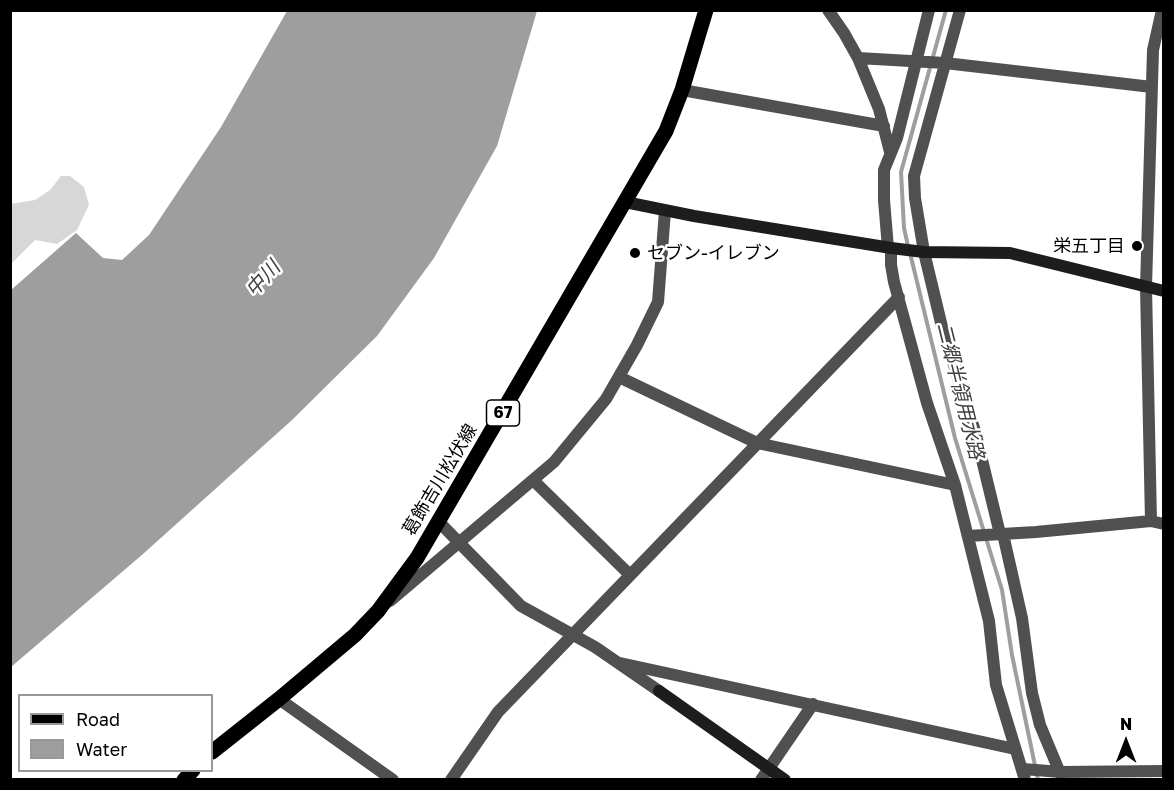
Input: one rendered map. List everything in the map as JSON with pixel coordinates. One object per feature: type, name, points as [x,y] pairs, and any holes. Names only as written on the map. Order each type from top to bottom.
[{"type":"main road","name":"葛飾吉川松伏線","points":[[213,751],[329,658],[378,611],[399,584],[439,522],[666,130],[682,90],[706,10]]},
{"type":"street","points":[[828,10],[858,58],[879,109],[890,152]]},
{"type":"street","points":[[929,10],[897,138],[884,170],[889,248],[891,265],[927,403],[955,485],[968,536],[989,621],[996,685],[1015,748],[1024,774],[1062,776],[1164,771]]},
{"type":"street","points":[[960,10],[914,176],[915,198],[924,252],[953,367],[975,431],[1022,618],[1032,693],[1040,725],[1062,776]]},
{"type":"street","points":[[968,536],[1157,522],[1146,287],[1152,87],[1158,61],[1153,50],[1162,10]]},
{"type":"street","points":[[858,58],[945,63],[1152,87]]},
{"type":"street","points":[[682,90],[884,126]]},
{"type":"street","points":[[625,202],[665,211],[889,248],[924,252],[1010,253],[1164,291]]},
{"type":"street","points":[[378,611],[554,462],[606,399],[658,303],[665,211]]},
{"type":"street","points":[[451,780],[498,712],[899,297]]},
{"type":"street","points":[[619,377],[757,442],[955,485]]},
{"type":"street","points":[[533,480],[630,575]]},
{"type":"street","points":[[439,522],[521,606],[620,663],[785,780]]},
{"type":"street","points":[[620,663],[1015,748]]},
{"type":"street","points":[[279,699],[393,780]]},
{"type":"street","points":[[761,780],[813,704]]},
{"type":"shaded area","points":[[61,176],[70,176],[84,187],[89,205],[77,230],[57,244],[35,240],[11,264],[11,204],[35,200],[50,190]]},
{"type":"water","name":"中川","points":[[287,11],[537,11],[497,146],[434,258],[377,336],[292,420],[143,554],[11,667],[11,290],[76,233],[103,258],[122,260],[149,235],[221,127]]},
{"type":"waterway","name":"二郷半領用水路","points":[[908,246],[904,228],[901,172],[946,10]]},
{"type":"waterway","name":"二郷半領用水路","points":[[910,253],[955,438],[1002,590],[1012,655],[1038,780]]},
{"type":"place","name":"栄五丁目","points":[[1137,246]]},
{"type":"place","name":"セブン-イレブン","points":[[635,253]]}]
